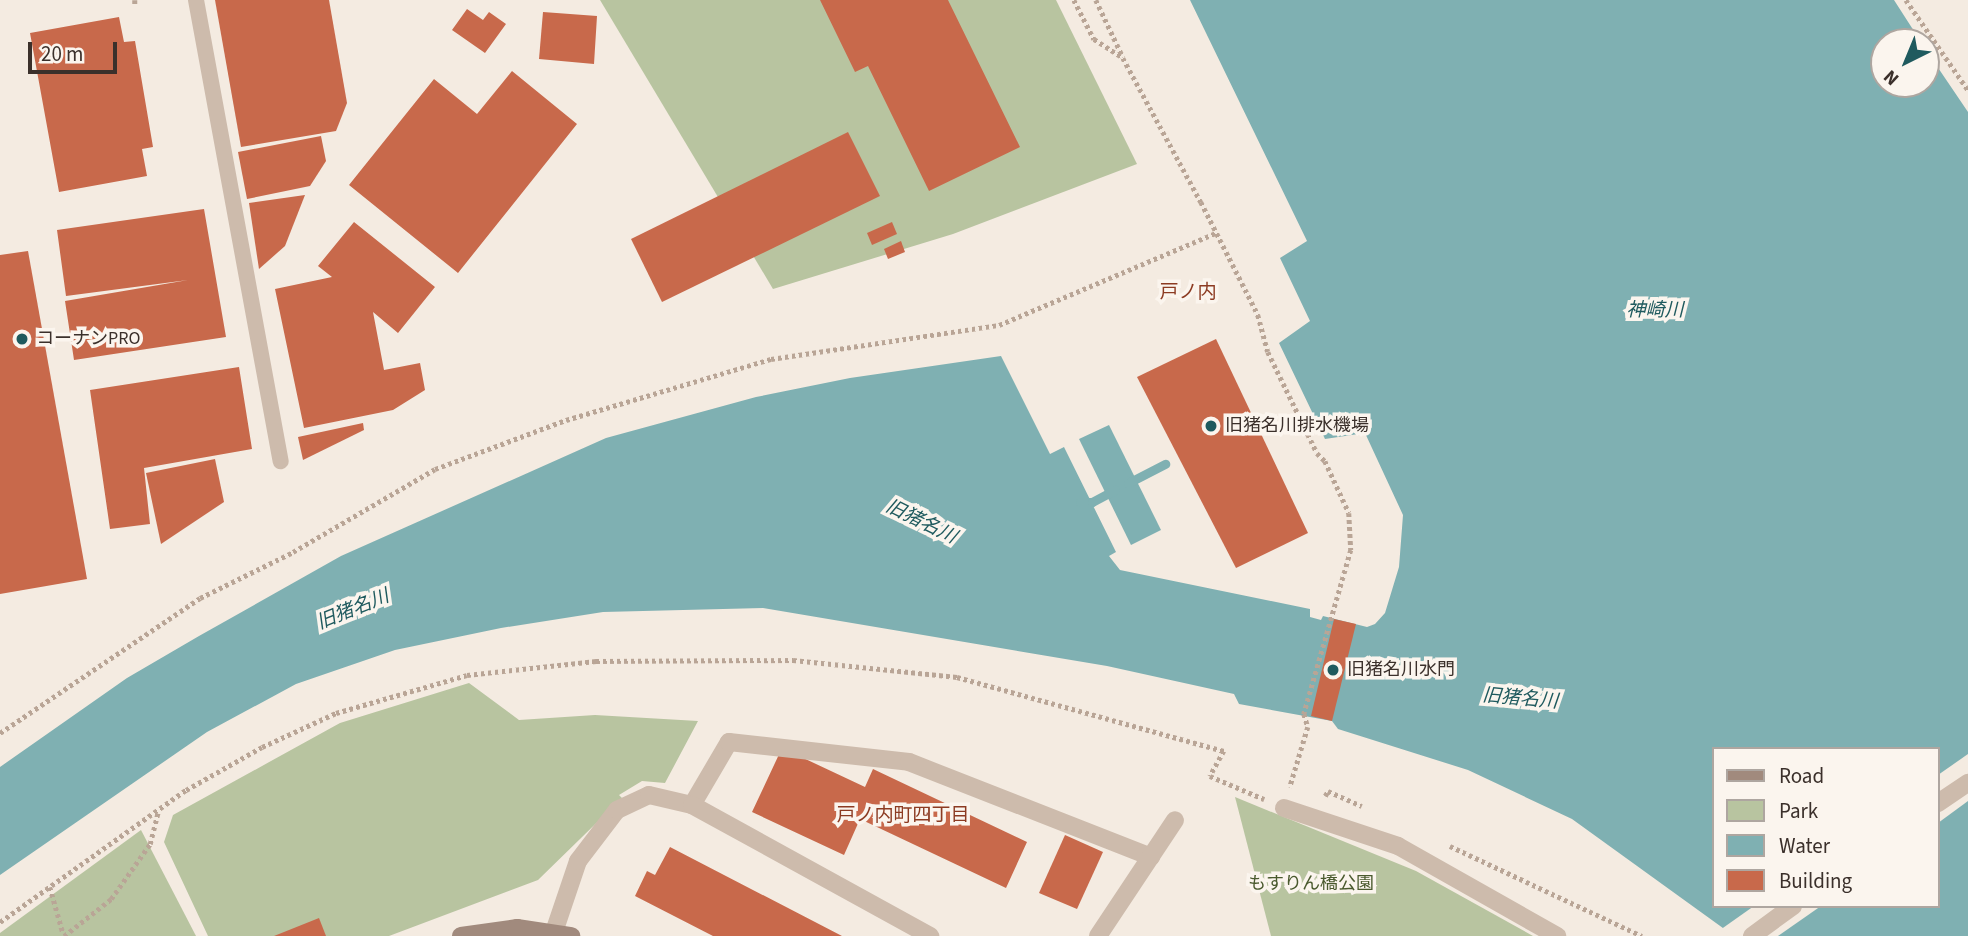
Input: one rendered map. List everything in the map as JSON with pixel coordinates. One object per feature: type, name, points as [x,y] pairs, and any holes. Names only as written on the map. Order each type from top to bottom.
[{"type":"street","points":[[692,805],[729,742],[909,762],[1151,857]]},
{"type":"street","points":[[1940,802],[1968,783]]},
{"type":"street","points":[[461,936],[492,929],[562,934],[578,861],[617,810],[649,794],[692,805],[930,936]]},
{"type":"street","points":[[1284,808],[1398,846],[1557,936]]},
{"type":"street","points":[[1098,936],[1175,820]]},
{"type":"street","points":[[1752,936],[1790,908]]},
{"type":"lane","points":[[196,0],[281,461]]},
{"type":"path","points":[[1074,0],[1094,39],[1123,58]]},
{"type":"path","points":[[0,922],[158,811],[262,747],[336,713],[467,675],[596,661],[793,660],[957,677],[1224,751],[1210,776],[1284,808],[1308,727],[1304,715],[1329,615],[1338,606],[1351,550],[1349,513],[1268,352],[1258,315],[1123,58],[1096,0]]},
{"type":"path","points":[[1906,0],[1968,90]]},
{"type":"path","points":[[0,733],[200,598],[293,552],[435,469],[565,420],[771,359],[999,326],[1216,233]]},
{"type":"path","points":[[50,887],[64,934],[111,899],[150,844],[158,811]]},
{"type":"path","points":[[1555,892],[1642,936]]},
{"type":"green space","points":[[600,0],[1056,0],[1137,164],[953,234],[773,289]]},
{"type":"green space","points":[[469,683],[519,720],[595,715],[698,721],[665,783],[642,781],[619,795],[622,798],[538,880],[389,936],[208,936],[164,842],[173,815],[340,723]]},
{"type":"green space","name":"もすりん橋公園","points":[[1235,797],[1416,871],[1533,936],[1271,936]]},
{"type":"green space","points":[[141,830],[196,936],[0,936],[0,933]]},
{"type":"water","name":"神崎川","points":[[1190,0],[1894,0],[1912,28],[1870,28],[1870,98],[1940,98],[1940,71],[1968,112],[1968,936],[1734,936],[1572,819],[1468,770],[1338,729],[1332,721],[1239,704],[1234,694],[1107,666],[763,608],[603,612],[501,628],[395,650],[296,684],[207,732],[0,875],[0,767],[127,678],[341,556],[606,438],[756,397],[850,378],[1001,356],[1050,454],[1064,447],[1116,552],[1109,556],[1120,570],[1310,609],[1310,617],[1321,620],[1323,616],[1367,627],[1375,624],[1385,613],[1399,567],[1403,515],[1365,433],[1325,439],[1279,343],[1310,321],[1280,258],[1307,241]]},
{"type":"water","points":[[1109,425],[1161,530],[1131,545],[1079,439]]},
{"type":"pier","points":[[1968,754],[1968,801],[1940,822],[1940,774]]},
{"type":"pier","points":[[1751,908],[1818,908],[1778,936],[1729,936],[1720,930]]},
{"type":"building","points":[[215,0],[329,0],[347,103],[336,131],[241,147]]},
{"type":"building","points":[[820,0],[948,0],[1020,147],[929,191],[868,66],[855,72]]},
{"type":"building","points":[[467,9],[483,20],[489,12],[506,24],[485,53],[452,30]]},
{"type":"building","points":[[543,12],[597,16],[594,64],[539,59]]},
{"type":"building","points":[[119,17],[124,42],[135,41],[153,147],[142,149],[147,176],[59,192],[30,33]]},
{"type":"building","points":[[512,71],[577,124],[458,273],[349,185],[434,79],[477,114]]},
{"type":"building","points":[[848,132],[880,196],[662,302],[631,239]]},
{"type":"building","points":[[321,136],[326,161],[310,186],[247,199],[238,152]]},
{"type":"building","points":[[305,195],[285,246],[259,269],[249,203]]},
{"type":"building","points":[[204,209],[226,337],[74,360],[65,301],[188,280],[66,296],[57,230]]},
{"type":"building","points":[[354,222],[435,287],[398,333],[373,312],[384,370],[420,363],[425,390],[393,410],[304,428],[275,289],[332,277],[318,266]]},
{"type":"building","points":[[892,222],[897,234],[872,245],[867,233]]},
{"type":"building","points":[[901,241],[905,252],[888,259],[884,249]]},
{"type":"building","points":[[28,251],[87,579],[0,594],[0,255]]},
{"type":"building","name":"旧猪名川排水機場","points":[[1216,339],[1308,533],[1236,568],[1137,377]]},
{"type":"building","points":[[239,367],[252,449],[144,468],[150,524],[110,529],[90,390]]},
{"type":"building","points":[[363,423],[364,430],[303,460],[298,437]]},
{"type":"building","points":[[215,459],[224,502],[161,544],[146,473]]},
{"type":"building","name":"旧猪名川水門","points":[[1334,619],[1356,624],[1332,721],[1311,716]]},
{"type":"building","points":[[782,748],[865,787],[873,769],[1027,842],[1006,888],[860,819],[844,855],[752,812]]},
{"type":"building","points":[[1065,835],[1103,852],[1077,909],[1039,893]]},
{"type":"building","points":[[670,847],[842,936],[713,936],[635,896],[647,871],[655,875]]},
{"type":"building","points":[[319,918],[326,936],[274,936]]},
{"type":"waterway","points":[[1128,483],[1165,464]]},
{"type":"waterway","points":[[1080,502],[1092,502],[1115,490]]},
{"type":"place","name":"コーナンPRO","points":[[22,339]]},
{"type":"place","name":"旧猪名川排水機場","points":[[1211,426]]},
{"type":"place","name":"旧猪名川水門","points":[[1333,670]]},
{"type":"district","name":"戸ノ内","points":[[1188,293]]},
{"type":"district","name":"戸ノ内町四丁目","points":[[903,816]]},
{"type":"water label","name":"旧猪名川","points":[[921,522]]},
{"type":"water label","name":"旧猪名川","points":[[353,610]]},
{"type":"water label","name":"旧猪名川","points":[[1520,699]]}]
